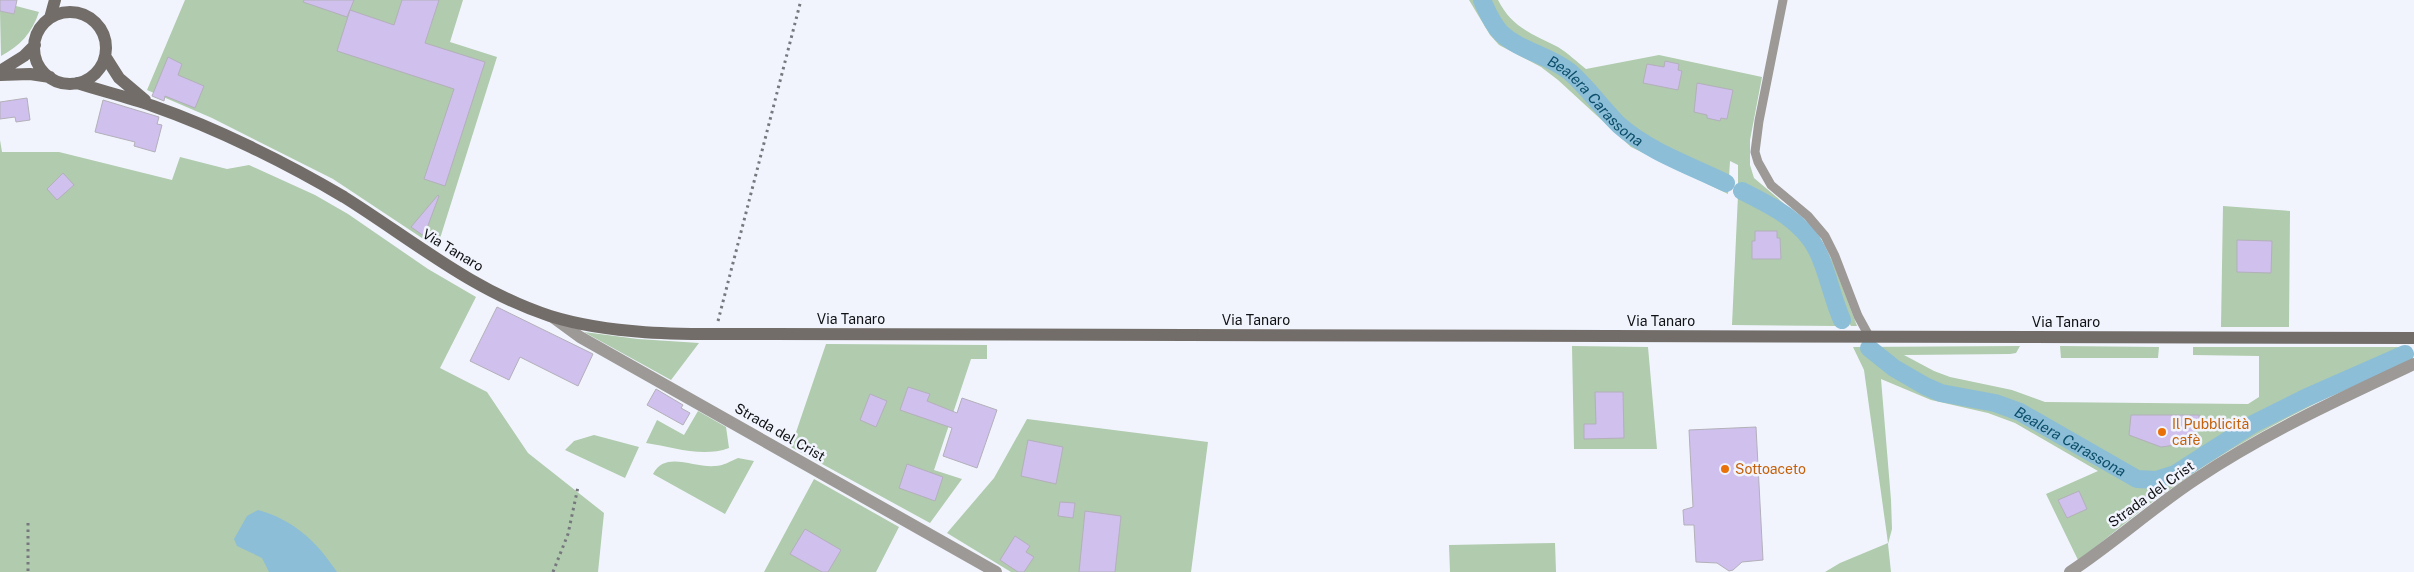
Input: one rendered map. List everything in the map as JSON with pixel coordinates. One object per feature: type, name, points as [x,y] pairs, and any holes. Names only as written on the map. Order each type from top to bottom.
[{"type":"main road","points":[[50,18],[55,0]]},
{"type":"main road","points":[[71,0],[78,13]]},
{"type":"main road","points":[[0,75],[30,74],[63,83],[77,83],[90,78],[100,68],[106,56],[106,41],[100,28],[90,18],[78,13],[64,12],[50,18],[40,28],[35,45],[35,54],[40,68],[50,78]]},
{"type":"main road","points":[[0,71],[24,56],[35,45]]},
{"type":"main road","name":"Via Tanaro","points":[[106,56],[112,68],[124,83],[153,106]]},
{"type":"main road","name":"Via Tanaro","points":[[77,83],[153,106],[234,140],[343,197],[459,273],[514,301],[550,316],[614,328],[715,334],[2414,338]]},
{"type":"street","name":"Strada del Crist","points":[[550,316],[580,337],[996,572]]},
{"type":"street","name":"Strada del Crist","points":[[2070,572],[2165,501],[2237,453],[2296,420],[2414,364]]},
{"type":"lane","points":[[1783,0],[1759,121],[1756,152],[1758,162],[1771,185],[1808,216],[1825,236],[1835,256],[1858,316],[1870,336]]},
{"type":"path","points":[[715,334],[801,0]]},
{"type":"path","points":[[553,572],[568,534],[578,487]]},
{"type":"path","points":[[28,523],[28,572]]},
{"type":"green space","points":[[185,0],[463,0],[450,42],[497,57],[437,248],[333,179],[212,118],[147,90]]},
{"type":"green space","points":[[1469,0],[1498,0],[1504,10],[1517,24],[1562,49],[1586,69],[1659,55],[1762,77],[1750,140],[1750,165],[1754,178],[1807,223],[1821,240],[1833,262],[1857,326],[1851,326],[1847,319],[1827,266],[1812,238],[1779,208],[1738,185],[1738,165],[1730,161],[1728,194],[1631,147],[1558,80],[1541,67],[1499,45],[1490,35]]},
{"type":"green space","points":[[16,6],[39,12],[29,33],[14,48],[1,56],[0,11],[14,14]]},
{"type":"green space","points":[[0,140],[2,152],[59,152],[172,180],[180,157],[227,169],[249,165],[315,195],[348,214],[428,269],[476,297],[440,368],[487,392],[528,453],[604,513],[598,572],[0,572]]},
{"type":"green space","points":[[1738,195],[1763,208],[1786,224],[1804,243],[1818,268],[1839,326],[1732,325]]},
{"type":"green space","points":[[2223,206],[2290,211],[2289,327],[2221,327]]},
{"type":"green space","points":[[584,332],[638,339],[699,343],[671,380]]},
{"type":"green space","points":[[826,344],[987,345],[987,359],[971,359],[934,470],[962,479],[930,523],[791,447]]},
{"type":"green space","points":[[1572,346],[1648,347],[1657,449],[1574,449]]},
{"type":"green space","points":[[2020,346],[2016,353],[2010,354],[1904,355],[1950,377],[2012,390],[2045,402],[2248,404],[2259,397],[2259,356],[2193,355],[2193,347],[2404,347],[2409,349],[2411,354],[2403,362],[2284,419],[2199,469],[2160,496],[2078,560],[2046,494],[2098,471],[2015,423],[1988,413],[1931,400],[1881,379],[1891,500],[1892,529],[1888,544],[1891,572],[1825,572],[1840,563],[1888,543],[1864,370],[1853,347]]},
{"type":"green space","points":[[2060,346],[2159,347],[2158,358],[2061,358]]},
{"type":"green space","points":[[698,411],[726,427],[729,448],[719,451],[698,452],[646,443],[657,420],[684,435]]},
{"type":"green space","points":[[1027,419],[1208,442],[1191,572],[1011,572],[947,533],[994,478]]},
{"type":"green space","points":[[594,435],[639,447],[625,478],[565,450],[574,441]]},
{"type":"green space","points":[[738,458],[754,461],[725,514],[653,474],[658,467],[672,461],[715,466]]},
{"type":"green space","points":[[814,479],[899,527],[876,572],[764,572]]},
{"type":"green space","points":[[1555,543],[1556,572],[1450,572],[1449,545]]},
{"type":"water","points":[[258,510],[271,514],[294,526],[313,542],[337,572],[269,572],[262,558],[237,546],[234,539],[247,516]]},
{"type":"building","points":[[0,0],[17,0],[14,14],[0,11]]},
{"type":"building","points":[[304,0],[354,0],[347,17],[303,2]]},
{"type":"building","points":[[402,0],[439,0],[425,43],[485,62],[445,186],[424,179],[454,89],[337,51],[350,10],[394,25]]},
{"type":"building","points":[[168,57],[182,64],[178,75],[204,86],[195,108],[165,96],[164,101],[152,96]]},
{"type":"building","points":[[1665,61],[1679,64],[1678,70],[1682,71],[1678,90],[1643,83],[1647,64],[1664,67]]},
{"type":"building","points":[[1697,83],[1733,90],[1727,119],[1721,118],[1720,121],[1694,112]]},
{"type":"building","points":[[27,98],[30,120],[16,122],[15,117],[0,119],[0,102]]},
{"type":"building","points":[[103,100],[159,117],[157,124],[162,125],[155,152],[134,146],[135,142],[95,132]]},
{"type":"building","points":[[63,173],[74,185],[57,200],[47,189]]},
{"type":"building","points":[[439,196],[424,236],[411,227]]},
{"type":"building","points":[[1755,231],[1777,231],[1777,238],[1780,238],[1781,259],[1752,259],[1752,241],[1755,241]]},
{"type":"building","points":[[2237,240],[2272,241],[2271,273],[2237,272]]},
{"type":"building","points":[[497,307],[593,354],[578,386],[520,357],[509,380],[470,361]]},
{"type":"building","points":[[908,387],[930,394],[927,401],[957,413],[962,398],[997,410],[977,468],[943,456],[952,428],[900,410]]},
{"type":"building","points":[[656,389],[683,405],[681,408],[690,413],[683,425],[647,405]]},
{"type":"building","points":[[1595,392],[1623,392],[1624,438],[1584,439],[1584,424],[1596,424]]},
{"type":"building","points":[[870,394],[887,401],[876,427],[860,420]]},
{"type":"building","name":"Il Pubblicità cafè","points":[[2131,415],[2199,415],[2200,428],[2175,445],[2161,447],[2129,435]]},
{"type":"building","name":"Sottoaceto","points":[[1756,427],[1763,560],[1742,562],[1729,571],[1717,563],[1696,562],[1694,525],[1684,525],[1683,510],[1693,507],[1689,430]]},
{"type":"building","points":[[1028,440],[1063,447],[1056,484],[1021,476]]},
{"type":"building","points":[[907,464],[943,477],[935,501],[899,488]]},
{"type":"building","points":[[2079,491],[2087,509],[2067,518],[2058,500]]},
{"type":"building","points":[[1060,502],[1075,503],[1073,518],[1058,516]]},
{"type":"building","points":[[1085,511],[1121,516],[1115,572],[1079,572]]},
{"type":"building","points":[[805,529],[841,550],[828,572],[822,572],[790,554]]},
{"type":"building","points":[[1015,536],[1030,546],[1026,552],[1034,557],[1024,572],[1018,572],[1000,560]]},
{"type":"waterway","name":"Bealera Carassona","points":[[1482,0],[1492,22],[1501,33],[1517,44],[1553,61],[1570,72],[1619,125],[1630,134],[1656,150],[1726,183]]},
{"type":"waterway","name":"Bealera Carassona","points":[[1742,191],[1784,214],[1811,239],[1821,258],[1842,320]]},
{"type":"waterway","name":"Bealera Carassona","points":[[1869,348],[1894,368],[1925,386],[1941,393],[1995,403],[2020,412],[2137,479],[2156,480],[2175,474],[2253,424],[2305,398],[2405,354]]},
{"type":"place","name":"Il Pubblicità cafè","points":[[2162,432]]},
{"type":"place","name":"Sottoaceto","points":[[1725,469]]}]
